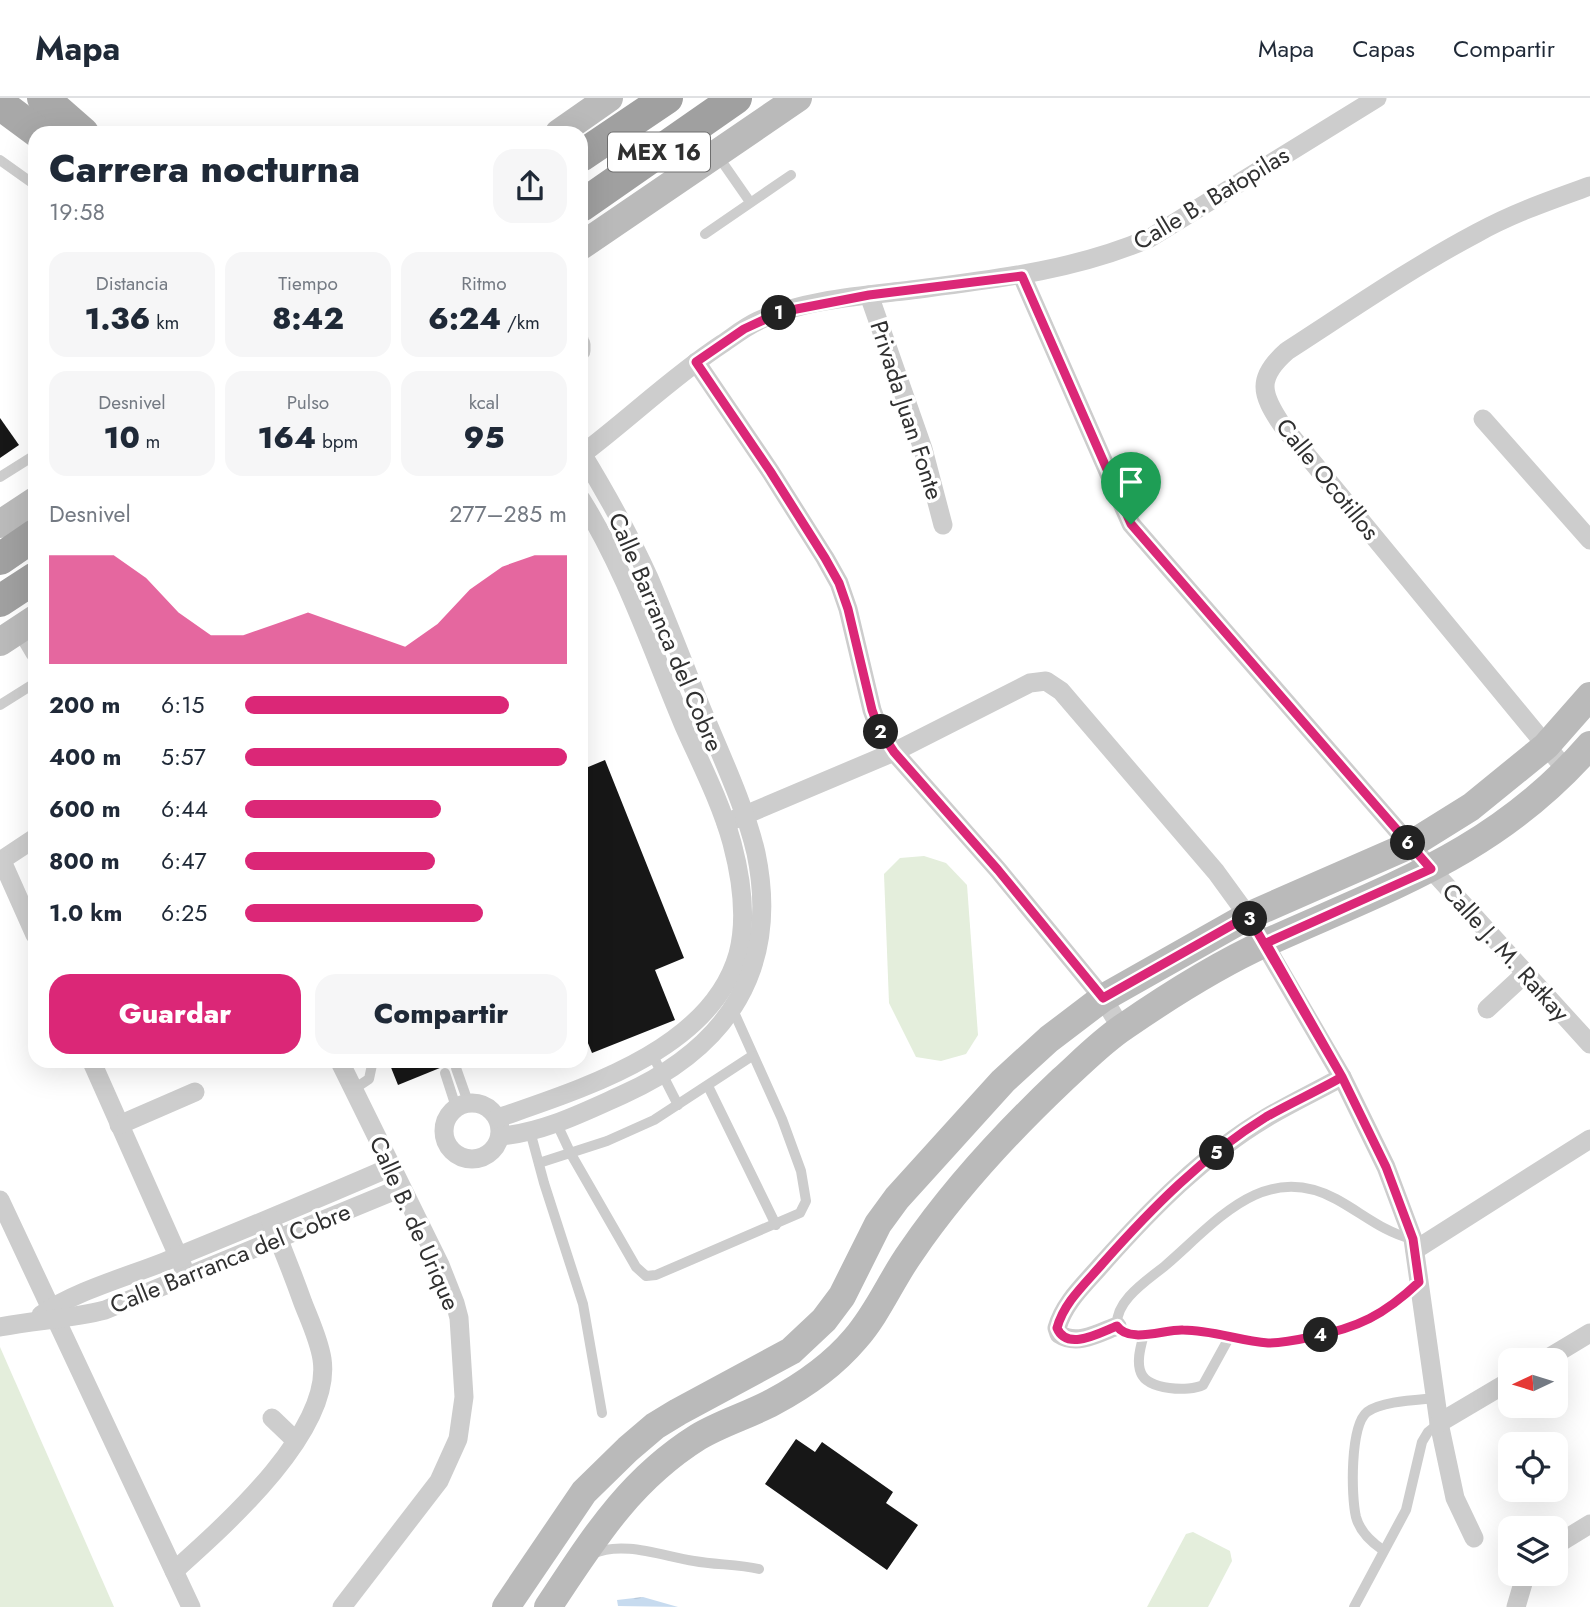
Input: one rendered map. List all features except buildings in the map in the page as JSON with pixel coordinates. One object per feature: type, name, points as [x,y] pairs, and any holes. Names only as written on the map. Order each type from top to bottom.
[{"type":"highway","name":"MEX 16","points":[[588,151],[667,98]]},
{"type":"highway","name":"MEX 16","points":[[588,201],[736,98]]},
{"type":"highway","points":[[0,559],[28,540]]},
{"type":"highway","points":[[0,601],[28,583]]},
{"type":"main road","points":[[43,98],[75,126]]},
{"type":"main road","points":[[569,126],[609,98]]},
{"type":"main road","points":[[588,241],[798,98]]},
{"type":"main road","points":[[12,104],[32,126]]},
{"type":"main road","points":[[0,524],[28,505]]},
{"type":"main road","points":[[506,1607],[584,1492],[628,1449],[655,1426],[791,1351],[807,1338],[842,1296],[872,1235],[897,1198],[1003,1082],[1049,1039],[1103,998],[1248,916],[1410,845],[1471,807],[1546,746],[1590,696]]},
{"type":"main road","points":[[548,1607],[617,1508],[643,1478],[701,1435],[774,1402],[831,1364],[856,1339],[929,1227],[998,1144],[1026,1114],[1121,1028],[1266,943],[1431,869],[1466,850],[1514,817],[1567,771],[1590,744]]},
{"type":"street","name":"Calle B. Batopilas","points":[[588,448],[696,362],[744,329],[781,312],[869,295],[1022,276],[1114,254],[1150,238],[1377,98]]},
{"type":"street","name":"Calle Ocotillos","points":[[1567,771],[1282,425],[1266,397],[1264,383],[1269,370],[1287,351],[1429,261],[1478,232],[1536,205],[1590,186]]},
{"type":"street","name":"Calle J. M. Ratkay","points":[[1022,276],[1131,524],[1431,869],[1590,1044]]},
{"type":"street","name":"Privada Juan Fonte","points":[[869,295],[923,449],[943,525]]},
{"type":"street","points":[[696,362],[770,471],[839,583],[879,729],[894,752],[998,870],[1103,998],[1121,1028]]},
{"type":"street","points":[[1483,419],[1590,540]]},
{"type":"street","name":"Calle Barranca del Cobre","points":[[588,466],[627,533],[649,578],[735,819]]},
{"type":"street","name":"Calle Barranca del Cobre","points":[[588,511],[627,588],[735,819]]},
{"type":"street","points":[[627,588],[649,578]]},
{"type":"street","points":[[499,1127],[530,1131],[584,1112],[664,1074],[710,1037],[733,1010],[750,974],[751,933],[760,877],[755,852],[735,819],[894,752],[1030,683],[1046,681],[1061,691],[1216,872],[1266,943],[1342,1077],[1386,1167],[1414,1245],[1439,1423],[1455,1498],[1474,1538]]},
{"type":"street","points":[[28,843],[1,861],[28,920]]},
{"type":"street","points":[[499,1127],[652,1054],[689,1026],[717,995],[751,933]]},
{"type":"street","points":[[1487,1009],[1526,973]]},
{"type":"street","points":[[95,1068],[187,1276]]},
{"type":"street","name":"Calle B. de Urique","points":[[342,1607],[439,1481],[452,1457],[464,1397],[459,1318],[455,1303],[440,1265],[344,1068]]},
{"type":"street","points":[[1117,1326],[1085,1338],[1072,1339],[1064,1337],[1057,1328],[1064,1310],[1083,1286],[1159,1203],[1200,1165],[1266,1118],[1342,1077]]},
{"type":"street","points":[[120,1125],[195,1092]]},
{"type":"street","points":[[462,1105],[487,1107],[499,1127],[493,1150],[480,1158],[456,1155],[446,1142],[446,1119],[462,1105]]},
{"type":"street","points":[[1414,1245],[1590,1139]]},
{"type":"street","name":"Calle Barranca del Cobre","points":[[55,1314],[178,1256],[391,1167]]},
{"type":"street","name":"Calle Barranca del Cobre","points":[[55,1314],[105,1310],[401,1188]]},
{"type":"street","points":[[0,1200],[191,1607]]},
{"type":"street","points":[[174,1571],[230,1520],[265,1482],[311,1417],[319,1394],[322,1359],[270,1219]]},
{"type":"street","points":[[0,1327],[55,1314]]},
{"type":"street","points":[[1565,1348],[1590,1333]]},
{"type":"street","points":[[1439,1423],[1498,1388]]},
{"type":"street","points":[[272,1418],[296,1441]]},
{"type":"street","points":[[1568,1538],[1590,1524]]},
{"type":"street","points":[[1516,1607],[1522,1586]]},
{"type":"lane","points":[[717,154],[750,202]]},
{"type":"lane","points":[[0,160],[28,180]]},
{"type":"lane","points":[[705,234],[791,175]]},
{"type":"lane","points":[[0,477],[28,459]]},
{"type":"lane","points":[[0,705],[28,687]]},
{"type":"lane","points":[[555,1121],[638,1271],[646,1276],[656,1275],[791,1218],[805,1207],[806,1189],[782,1119],[733,1010]]},
{"type":"lane","points":[[652,1054],[678,1105]]},
{"type":"lane","points":[[539,1163],[631,1131],[678,1105],[752,1056]]},
{"type":"lane","points":[[354,1089],[369,1079],[371,1068]]},
{"type":"lane","points":[[456,1068],[462,1105]]},
{"type":"lane","points":[[445,1073],[462,1105]]},
{"type":"lane","points":[[708,1086],[776,1225]]},
{"type":"lane","points":[[530,1131],[583,1304],[602,1413]]},
{"type":"lane","points":[[1414,1245],[1321,1192],[1290,1185],[1259,1192],[1224,1215],[1134,1293],[1119,1311],[1117,1326],[1126,1334],[1182,1329],[1278,1342],[1350,1329],[1380,1314],[1419,1282]]},
{"type":"lane","points":[[1144,1334],[1139,1365],[1143,1377],[1154,1384],[1177,1389],[1203,1385],[1230,1336]]},
{"type":"lane","points":[[1383,1550],[1362,1531],[1356,1517],[1354,1443],[1358,1425],[1364,1414],[1376,1407],[1436,1398]]},
{"type":"lane","points":[[1354,1607],[1406,1510],[1422,1443],[1428,1432],[1439,1423]]},
{"type":"lane","points":[[579,1560],[600,1550],[633,1550],[696,1562],[759,1569]]},
{"type":"green space","points":[[924,856],[946,863],[967,885],[978,1035],[966,1054],[941,1061],[916,1057],[889,1003],[884,874],[900,858]]},
{"type":"green space","points":[[0,1347],[114,1607],[0,1607]]},
{"type":"green space","points":[[1193,1532],[1230,1551],[1232,1561],[1208,1607],[1147,1607],[1186,1534]]},
{"type":"water","points":[[643,1597],[678,1607],[618,1606],[617,1600]]},
{"type":"route","points":[[1131,524],[1022,276],[869,295],[781,312],[744,329],[696,362],[770,471],[839,583],[879,729],[894,752],[998,870],[1103,998],[1248,916],[1342,1077],[1386,1167],[1413,1239],[1419,1282],[1380,1314],[1350,1329],[1268,1343],[1196,1330],[1169,1330],[1132,1335],[1120,1331],[1117,1326],[1085,1338],[1072,1339],[1059,1334],[1057,1328],[1064,1310],[1075,1295],[1159,1203],[1200,1165],[1266,1118],[1342,1077],[1266,943],[1431,869],[1131,524]]}]
